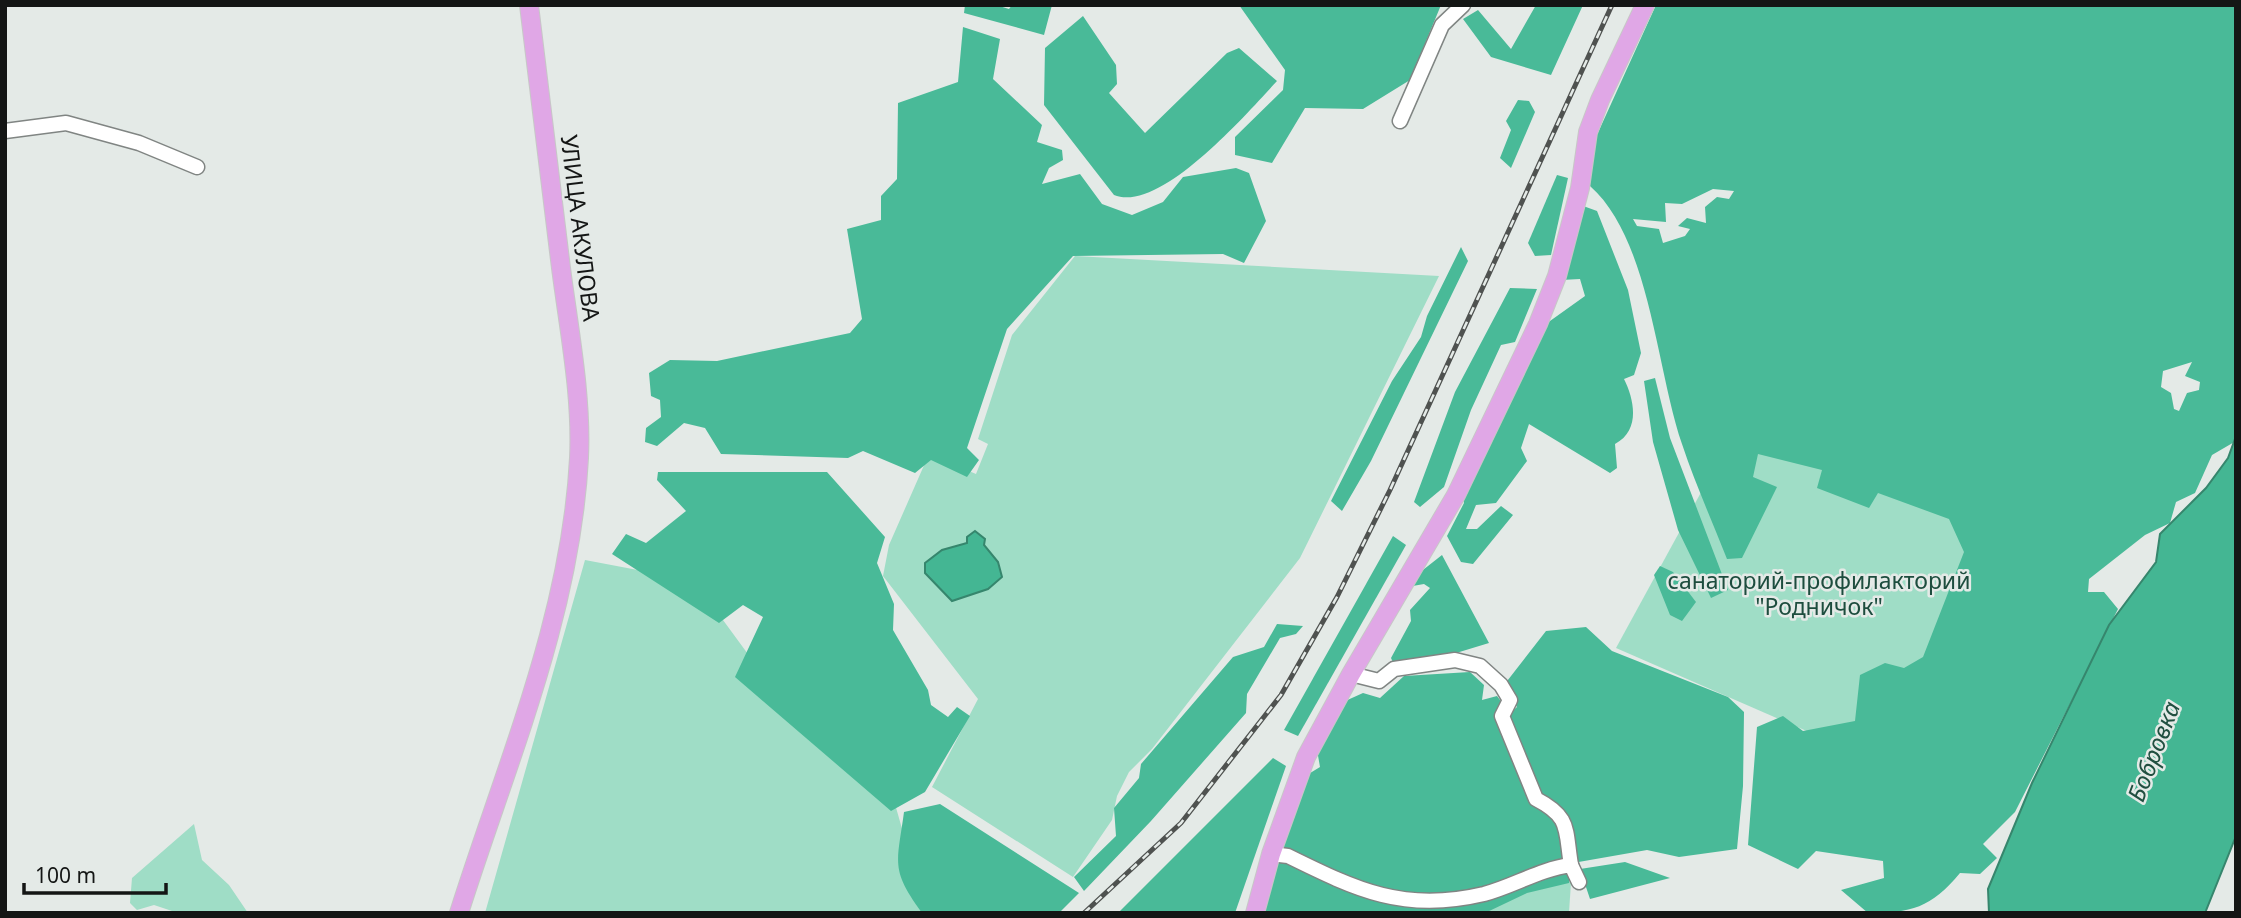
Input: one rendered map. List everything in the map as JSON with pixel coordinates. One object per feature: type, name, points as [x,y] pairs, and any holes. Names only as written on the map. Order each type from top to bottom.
[{"type":"main road","name":"УЛИЦА АКУЛОВА","points":[[459,913],[534,685],[557,603],[572,531],[579,457],[570,335],[529,5]]},
{"type":"main road","points":[[1255,913],[1271,854],[1306,757],[1351,674],[1456,495],[1538,324],[1557,276],[1580,188],[1588,132],[1645,5]]},
{"type":"street","points":[[1400,121],[1442,25],[1464,5]]},
{"type":"street","points":[[5,131],[66,123],[139,143],[197,167]]},
{"type":"street","points":[[1351,674],[1379,681],[1394,669],[1455,660],[1480,666],[1501,685],[1510,700],[1502,716],[1536,799],[1556,810],[1564,820],[1571,865],[1579,882]]},
{"type":"street","points":[[1271,854],[1287,856],[1379,896],[1421,900],[1485,893],[1558,867],[1571,865]]},
{"type":"green space","points":[[1075,256],[1439,276],[1300,558],[1152,749],[1129,772],[1117,796],[1112,820],[1073,877],[932,787],[978,699],[883,576],[889,545],[929,454],[976,474],[988,444],[978,439],[1012,335]]},
{"type":"green space","name":"санаторий-профилакторий \"Родничок\"","points":[[1740,421],[1994,523],[1935,681],[1825,739],[1616,648]]},
{"type":"green space","points":[[585,560],[643,571],[712,605],[786,706],[895,804],[926,913],[485,913]]},
{"type":"green space","points":[[194,824],[202,860],[229,885],[248,913],[178,913],[154,905],[137,910],[130,903],[132,878]]},
{"type":"green space","points":[[1571,882],[1569,913],[1470,913],[1535,885]]},
{"type":"shaded area","points":[[965,5],[996,5],[1009,9],[1012,5],[1052,5],[1044,35],[964,13]]},
{"type":"shaded area","points":[[1239,5],[1441,5],[1410,80],[1363,109],[1305,108],[1272,163],[1235,155],[1235,137],[1283,90],[1285,70]]},
{"type":"shaded area","points":[[1536,5],[1583,5],[1551,75],[1491,57],[1463,19],[1478,10],[1511,49]]},
{"type":"shaded area","points":[[1656,5],[2236,5],[2236,441],[2212,455],[2195,493],[2176,502],[2170,523],[2145,535],[2089,579],[2088,592],[2104,592],[2118,609],[2015,812],[1983,844],[1997,858],[1980,874],[1960,873],[1939,894],[1919,906],[1896,912],[1868,913],[1841,890],[1884,878],[1883,861],[1816,851],[1798,869],[1748,845],[1757,727],[1783,716],[1803,731],[1855,721],[1860,675],[1885,663],[1904,668],[1923,657],[1964,552],[1949,519],[1878,493],[1869,508],[1817,488],[1822,470],[1758,454],[1753,477],[1777,487],[1742,558],[1727,559],[1682,444],[1639,271],[1626,238],[1610,209],[1590,186],[1591,148]],"holes":[[[1713,189],[1734,191],[1729,199],[1717,197],[1705,207],[1706,223],[1687,218],[1678,226],[1690,229],[1685,236],[1663,243],[1659,229],[1637,226],[1633,219],[1666,222],[1665,203],[1682,204]],[[2192,362],[2185,376],[2200,382],[2199,390],[2187,393],[2179,411],[2174,409],[2171,393],[2161,387],[2163,371]]]},
{"type":"shaded area","points":[[1083,16],[1116,65],[1117,84],[1109,93],[1145,133],[1227,53],[1239,48],[1277,81],[1224,136],[1178,176],[1155,190],[1133,197],[1114,195],[1044,105],[1045,48]]},
{"type":"shaded area","points":[[963,27],[1000,39],[993,79],[1042,125],[1037,142],[1062,150],[1063,160],[1049,168],[1042,184],[1080,174],[1102,204],[1132,215],[1163,202],[1183,177],[1236,168],[1249,173],[1266,221],[1244,263],[1223,254],[1073,256],[1007,329],[967,448],[979,460],[967,477],[931,460],[915,473],[863,451],[848,458],[721,454],[705,428],[684,423],[657,446],[645,442],[646,428],[661,417],[660,400],[651,396],[649,373],[670,360],[717,361],[850,333],[862,319],[847,229],[881,220],[881,196],[897,179],[898,103],[958,82]]},
{"type":"shaded area","points":[[1518,100],[1529,101],[1535,112],[1511,168],[1500,158],[1511,130],[1506,121]]},
{"type":"shaded area","points":[[1557,175],[1568,178],[1551,255],[1535,256],[1528,243]]},
{"type":"shaded area","points":[[1575,203],[1597,211],[1628,290],[1641,353],[1634,375],[1624,379],[1633,406],[1632,424],[1629,431],[1615,444],[1617,468],[1610,473],[1529,424],[1521,448],[1527,461],[1496,503],[1476,505],[1466,529],[1477,529],[1501,506],[1513,515],[1473,564],[1461,562],[1447,536],[1464,503],[1461,490],[1536,331],[1585,296],[1580,279],[1561,280]]},
{"type":"shaded area","points":[[1461,247],[1468,261],[1371,461],[1342,511],[1331,501],[1392,381],[1421,337],[1427,316]]},
{"type":"shaded area","points":[[1510,288],[1537,289],[1515,342],[1501,345],[1471,410],[1444,487],[1420,507],[1414,502],[1455,392]]},
{"type":"shaded area","points":[[1655,378],[1670,438],[1728,590],[1711,598],[1678,530],[1653,442],[1644,381]]},
{"type":"shaded area","points":[[658,472],[827,472],[885,537],[877,563],[894,604],[893,630],[928,690],[931,705],[948,717],[957,707],[970,716],[925,792],[891,811],[735,677],[763,617],[743,605],[719,623],[612,554],[626,534],[646,543],[686,511],[657,480]]},
{"type":"shaded area","points":[[1393,536],[1406,545],[1298,736],[1284,730]]},
{"type":"shaded area","points":[[1442,555],[1489,643],[1397,671],[1391,658],[1411,621],[1410,610],[1430,588],[1424,584],[1407,587],[1414,577]]},
{"type":"shaded area","points":[[1660,566],[1673,572],[1696,602],[1682,621],[1670,615],[1654,575]]},
{"type":"shaded area","points":[[1277,624],[1303,626],[1296,634],[1280,638],[1247,694],[1246,713],[1151,821],[1084,891],[1074,877],[1116,836],[1114,808],[1139,778],[1141,764],[1233,657],[1264,647]]},
{"type":"shaded area","points":[[1586,627],[1612,651],[1728,697],[1744,712],[1743,786],[1737,849],[1679,857],[1647,850],[1550,867],[1481,893],[1427,898],[1373,893],[1278,848],[1302,778],[1320,767],[1316,744],[1343,702],[1363,693],[1380,698],[1404,676],[1470,672],[1484,685],[1482,700],[1497,696],[1510,713],[1517,707],[1504,685],[1546,631]]},
{"type":"shaded area","points":[[1273,758],[1286,766],[1235,913],[1118,913]]},
{"type":"shaded area","points":[[940,804],[1079,893],[1059,913],[922,913],[905,886],[898,866],[904,812]]},
{"type":"shaded area","points":[[1273,857],[1344,888],[1442,902],[1556,870],[1571,874],[1569,883],[1527,893],[1485,913],[1254,913]]},
{"type":"shaded area","points":[[1625,862],[1670,878],[1590,899],[1580,869]]},
{"type":"water","name":"Бобровка","points":[[2236,436],[2236,836],[2205,913],[1989,913],[1988,889],[2032,783],[2109,625],[2156,562],[2160,534],[2206,488],[2228,458]]},
{"type":"water","points":[[975,531],[985,539],[984,545],[998,562],[1002,577],[988,589],[952,601],[925,573],[925,563],[942,550],[967,543],[967,537]]},
{"type":"railway","points":[[1084,913],[1181,823],[1281,695],[1337,597],[1390,490],[1612,5]]}]
